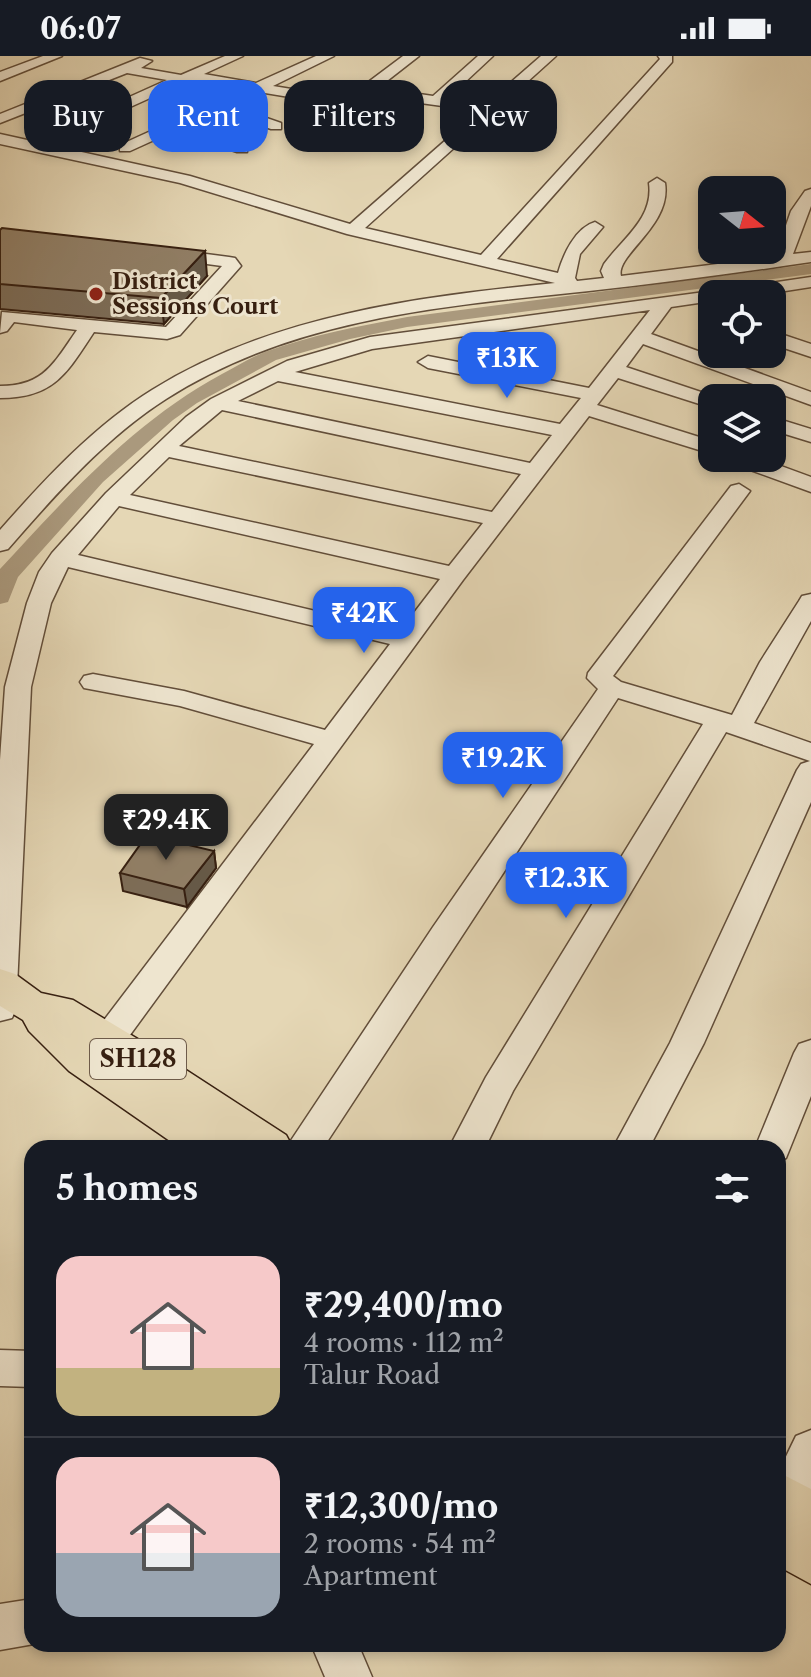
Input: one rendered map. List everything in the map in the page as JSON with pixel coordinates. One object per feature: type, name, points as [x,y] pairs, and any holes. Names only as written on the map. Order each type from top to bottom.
[{"type":"main road","name":"SH128","points":[[8,996],[58,1011],[258,1140]]},
{"type":"main road","name":"SH128","points":[[8,996],[84,1059],[202,1140]]},
{"type":"main road","points":[[786,1515],[811,1556]]},
{"type":"street","points":[[0,77],[55,56]]},
{"type":"street","points":[[0,119],[158,56]]},
{"type":"street","points":[[132,102],[236,56]]},
{"type":"street","points":[[268,83],[327,56]]},
{"type":"street","points":[[380,80],[412,56]]},
{"type":"street","points":[[436,101],[486,56]]},
{"type":"street","points":[[523,80],[549,56]]},
{"type":"street","points":[[485,261],[667,59],[665,56]]},
{"type":"street","points":[[126,69],[201,80]]},
{"type":"street","points":[[424,99],[440,102]]},
{"type":"street","points":[[0,119],[24,124]]},
{"type":"street","points":[[268,123],[276,126]]},
{"type":"street","points":[[148,135],[119,146],[207,170]]},
{"type":"street","points":[[0,139],[184,179],[353,230],[587,285]]},
{"type":"street","points":[[353,230],[442,152]]},
{"type":"street","points":[[614,282],[610,271],[613,264],[659,202],[657,183]]},
{"type":"street","points":[[786,249],[799,211],[811,194]]},
{"type":"street","points":[[565,280],[572,253],[595,227]]},
{"type":"street","points":[[786,259],[810,250]]},
{"type":"street","points":[[3,319],[167,333],[173,331],[232,266],[229,262],[150,252]]},
{"type":"street","points":[[0,544],[43,495],[96,445],[159,395],[213,364],[266,340],[420,306],[614,282],[640,283],[763,264]]},
{"type":"street","points":[[786,286],[811,282]]},
{"type":"street","points":[[640,283],[670,301],[698,308]]},
{"type":"street","points":[[8,996],[18,687],[42,594],[60,558],[114,498],[163,449],[218,403],[273,374],[370,343],[698,298]]},
{"type":"street","points":[[107,1041],[455,575],[670,301]]},
{"type":"street","points":[[4,398],[45,385],[89,326]]},
{"type":"street","points":[[640,336],[698,352]]},
{"type":"street","points":[[786,342],[811,351]]},
{"type":"street","points":[[428,362],[590,401],[698,443]]},
{"type":"street","points":[[674,390],[711,368]]},
{"type":"street","points":[[740,368],[764,384]]},
{"type":"street","points":[[614,370],[698,398]]},
{"type":"street","points":[[273,374],[567,432]]},
{"type":"street","points":[[786,395],[811,399]]},
{"type":"street","points":[[218,403],[537,471]]},
{"type":"street","points":[[786,428],[811,436]]},
{"type":"street","points":[[163,449],[499,520]]},
{"type":"street","points":[[776,472],[811,485]]},
{"type":"street","points":[[739,491],[600,678],[612,688],[811,753]]},
{"type":"street","points":[[114,498],[455,575]]},
{"type":"street","points":[[60,558],[406,640]]},
{"type":"street","points":[[471,1140],[506,1073],[811,601]]},
{"type":"street","points":[[93,682],[184,699],[332,741]]},
{"type":"street","points":[[309,1140],[612,688]]},
{"type":"street","points":[[635,1140],[687,1043],[811,770]]},
{"type":"street","points":[[776,1140],[811,1053]]},
{"type":"street","points":[[0,1368],[24,1369]]},
{"type":"street","points":[[786,1515],[811,1450]]},
{"type":"street","points":[[0,1627],[24,1623]]},
{"type":"street","points":[[338,1652],[349,1677]]},
{"type":"building","points":[[2,228],[205,251],[161,298],[0,284]]},
{"type":"building","points":[[147,835],[214,851],[184,889],[120,873]]},
{"type":"waterway","points":[[0,597],[7,575],[96,478],[166,416],[190,399],[270,356],[347,334],[407,322],[811,269]]},
{"type":"place","name":"District Sessions Court","points":[[96,294]]}]
